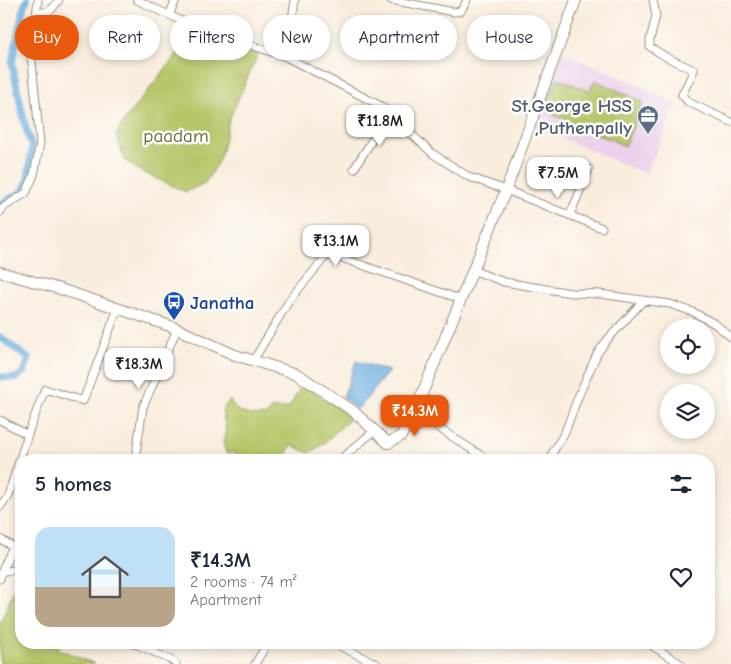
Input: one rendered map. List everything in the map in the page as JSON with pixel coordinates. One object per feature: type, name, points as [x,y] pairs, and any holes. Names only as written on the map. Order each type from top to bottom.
[{"type":"main road","points":[[0,272],[118,308],[177,329],[236,355],[297,374],[352,410],[388,444],[401,436],[414,412],[506,190],[576,0]]},
{"type":"street","points":[[36,15],[38,0]]},
{"type":"street","points":[[42,15],[43,12],[51,10],[58,0]]},
{"type":"street","points":[[137,0],[186,23],[263,49]]},
{"type":"street","points":[[169,15],[176,0]]},
{"type":"street","points":[[293,15],[295,0]]},
{"type":"street","points":[[391,0],[454,12],[461,11],[467,0]]},
{"type":"street","points":[[653,0],[656,16],[650,47],[694,70],[682,95],[688,102],[731,122]]},
{"type":"street","points":[[0,212],[4,207],[26,193],[34,176],[40,143],[31,60]]},
{"type":"street","points":[[292,60],[381,106],[433,154],[469,177],[602,228]]},
{"type":"street","points":[[354,169],[389,113]]},
{"type":"street","points":[[570,216],[589,169]]},
{"type":"street","points":[[253,361],[288,301],[326,256],[330,254],[460,298]]},
{"type":"street","points":[[472,270],[504,282],[572,293],[600,294],[670,304],[693,312],[715,324],[731,337]]},
{"type":"street","points":[[552,454],[565,432],[597,354],[643,300]]},
{"type":"street","points":[[21,454],[45,389],[83,401],[118,308]]},
{"type":"street","points":[[136,454],[143,407],[177,329]]},
{"type":"street","points":[[414,412],[479,454]]},
{"type":"street","points":[[0,420],[28,433]]},
{"type":"street","points":[[347,454],[374,430]]},
{"type":"street","points":[[0,507],[8,495],[15,473]]},
{"type":"street","points":[[0,538],[13,546],[1,575]]},
{"type":"street","points":[[1,575],[15,572]]},
{"type":"street","points":[[147,649],[176,664]]},
{"type":"street","points":[[255,664],[264,649]]},
{"type":"street","points":[[346,649],[377,664]]},
{"type":"street","points":[[657,649],[681,664]]},
{"type":"shaded area","points":[[563,53],[677,104],[646,174],[534,126]]},
{"type":"green space","name":"paadam","points":[[253,52],[258,54],[229,120],[222,151],[216,166],[205,183],[186,192],[140,171],[125,160],[116,135],[126,118],[172,60],[253,60]]},
{"type":"green space","points":[[558,78],[589,91],[595,80],[643,102],[625,146],[545,111]]},
{"type":"green space","points":[[302,384],[335,406],[350,419],[322,445],[309,453],[292,445],[286,454],[226,453],[223,443],[226,429],[222,410],[230,400],[236,409],[256,416],[267,415],[271,409],[289,408]]},
{"type":"green space","points":[[15,586],[15,649],[58,649],[95,664],[0,664],[0,624]]},
{"type":"water","points":[[356,361],[389,371],[359,408],[356,409],[343,397]]},
{"type":"waterway","points":[[0,204],[23,191],[28,178],[32,147],[25,125],[12,63],[24,6],[27,0]]},
{"type":"waterway","points":[[0,337],[29,359],[24,372],[16,378],[0,377]]},
{"type":"place","name":"St.George HSS ,Puthenpally","points":[[648,135]]},
{"type":"place","name":"Janatha","points":[[174,321]]}]
